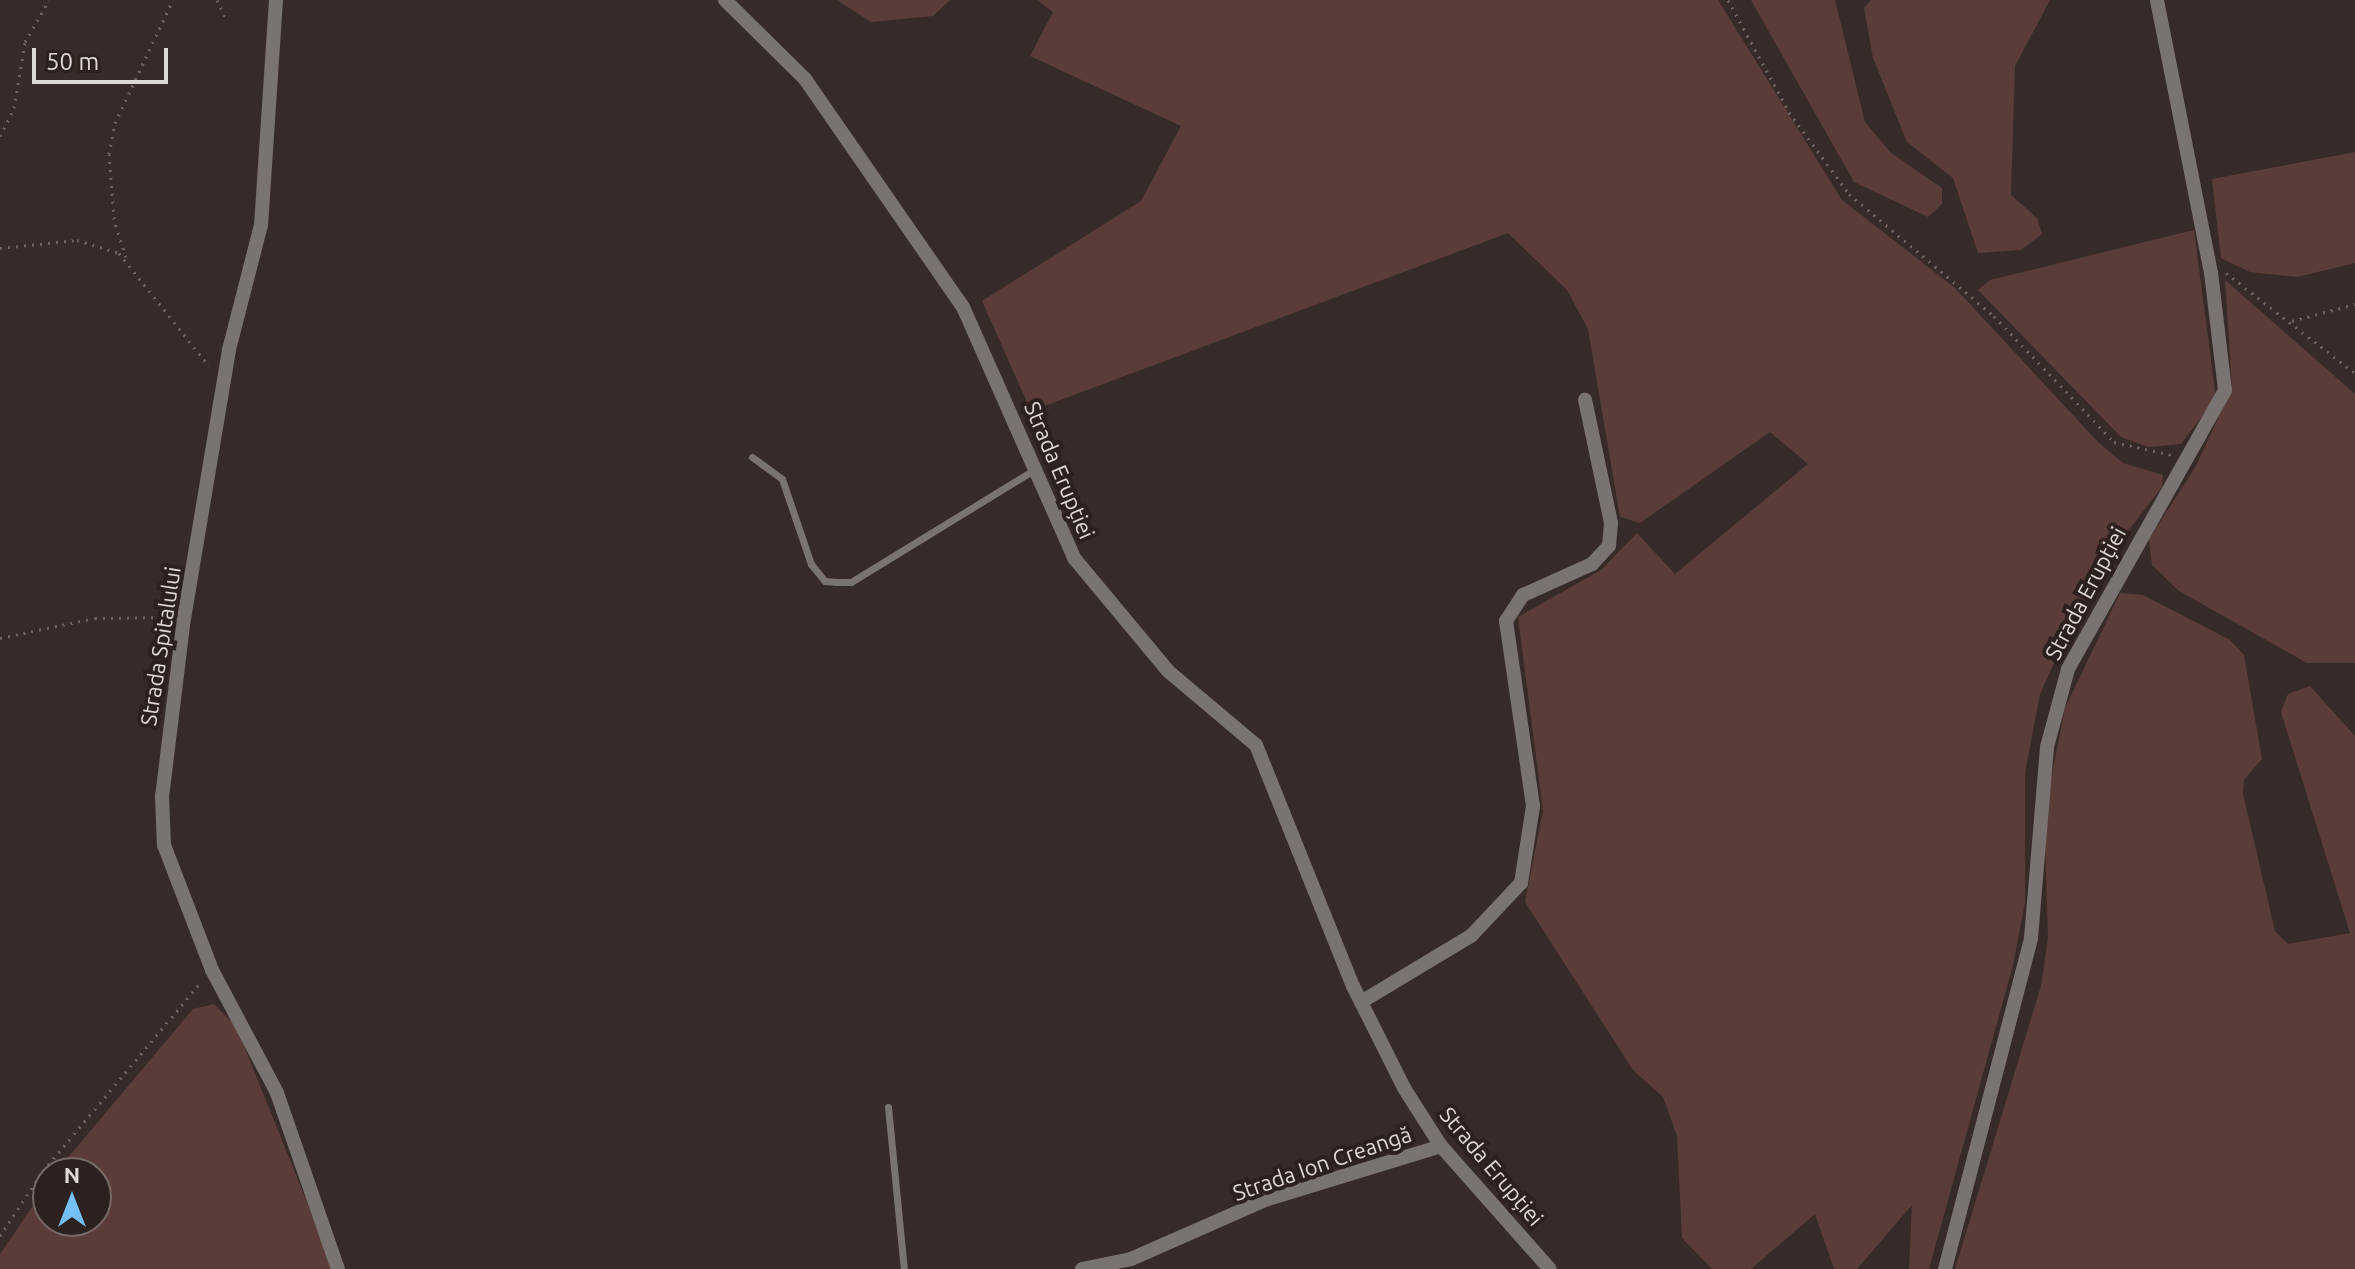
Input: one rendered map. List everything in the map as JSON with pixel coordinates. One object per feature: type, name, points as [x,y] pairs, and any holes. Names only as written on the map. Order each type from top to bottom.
[{"type":"street","name":"Strada Spitalului","points":[[276,0],[261,225],[223,387],[184,618],[162,796],[164,845],[212,970],[277,1093],[338,1269]]},
{"type":"street","name":"Strada Erupției","points":[[725,0],[805,79],[963,307],[1032,471],[1074,558],[1115,614],[1256,745],[1361,1002],[1441,1146],[1550,1269]]},
{"type":"street","name":"Strada Erupției","points":[[1945,1269],[2028,953],[2047,747],[2068,669],[2133,544],[2191,457],[2225,390],[2209,263],[2157,0]]},
{"type":"street","points":[[1361,1002],[1471,936],[1521,883],[1533,806],[1506,621],[1523,595],[1592,564],[1609,546],[1611,523],[1585,400]]},
{"type":"street","name":"Strada Ion Creangă","points":[[1082,1269],[1131,1259],[1268,1199],[1441,1146]]},
{"type":"lane","points":[[752,457],[782,479],[811,564],[825,581],[837,582],[851,582],[1032,471]]},
{"type":"lane","points":[[888,1107],[904,1269]]},
{"type":"path","points":[[0,136],[14,108],[25,42],[49,0]]},
{"type":"path","points":[[127,261],[114,219],[109,154],[115,123],[173,0]]},
{"type":"path","points":[[217,0],[226,19]]},
{"type":"path","points":[[1728,0],[1789,112],[1849,194],[1994,316],[2114,442],[2191,457]]},
{"type":"path","points":[[0,248],[77,240],[100,243],[127,261],[223,387]]},
{"type":"path","points":[[2209,263],[2292,321],[2355,373]]},
{"type":"path","points":[[2292,321],[2355,304]]},
{"type":"path","points":[[0,638],[95,618],[184,618]]},
{"type":"path","points":[[0,1236],[43,1171],[212,970]]},
{"type":"shaded area","points":[[837,0],[950,0],[933,16],[871,22]]},
{"type":"shaded area","points":[[1037,0],[1718,0],[1842,200],[1955,288],[2098,442],[2123,463],[2163,475],[2162,487],[2094,575],[2040,694],[2025,773],[2025,903],[2013,965],[1929,1269],[1909,1269],[1912,1205],[1857,1269],[1834,1269],[1815,1214],[1751,1269],[1712,1269],[1682,1238],[1677,1136],[1663,1097],[1633,1070],[1525,902],[1543,811],[1518,617],[1601,570],[1637,533],[1675,574],[1808,464],[1770,432],[1640,523],[1620,517],[1588,329],[1567,290],[1508,233],[1031,411],[982,301],[1141,201],[1181,126],[1030,56],[1053,12]]},
{"type":"shaded area","points":[[1751,0],[1835,0],[1865,122],[1891,153],[1942,188],[1942,204],[1928,217],[1854,182]]},
{"type":"shaded area","points":[[1871,0],[2050,0],[2015,66],[2011,195],[2037,218],[2042,234],[2021,250],[1978,253],[1953,178],[1907,142],[1873,58],[1864,8]]},
{"type":"shaded area","points":[[2355,152],[2355,263],[2297,277],[2250,272],[2221,258],[2212,179]]},
{"type":"shaded area","points":[[2194,230],[2216,398],[2181,444],[2148,447],[2121,437],[1978,290],[1990,280]]},
{"type":"shaded area","points":[[2225,280],[2355,394],[2355,663],[2307,663],[2179,591],[2152,565],[2149,539],[2196,466],[2232,388]]},
{"type":"shaded area","points":[[2120,593],[2143,595],[2230,640],[2244,655],[2262,759],[2244,780],[2243,794],[2275,931],[2288,944],[2350,933],[2281,712],[2288,694],[2310,686],[2355,736],[2355,1269],[1955,1269],[2041,986],[2048,937],[2044,815],[2065,708]]},
{"type":"shaded area","points":[[214,1004],[236,1026],[334,1269],[0,1269],[0,1254],[32,1207],[32,1237],[112,1237],[112,1157],[68,1157],[193,1009]]}]
